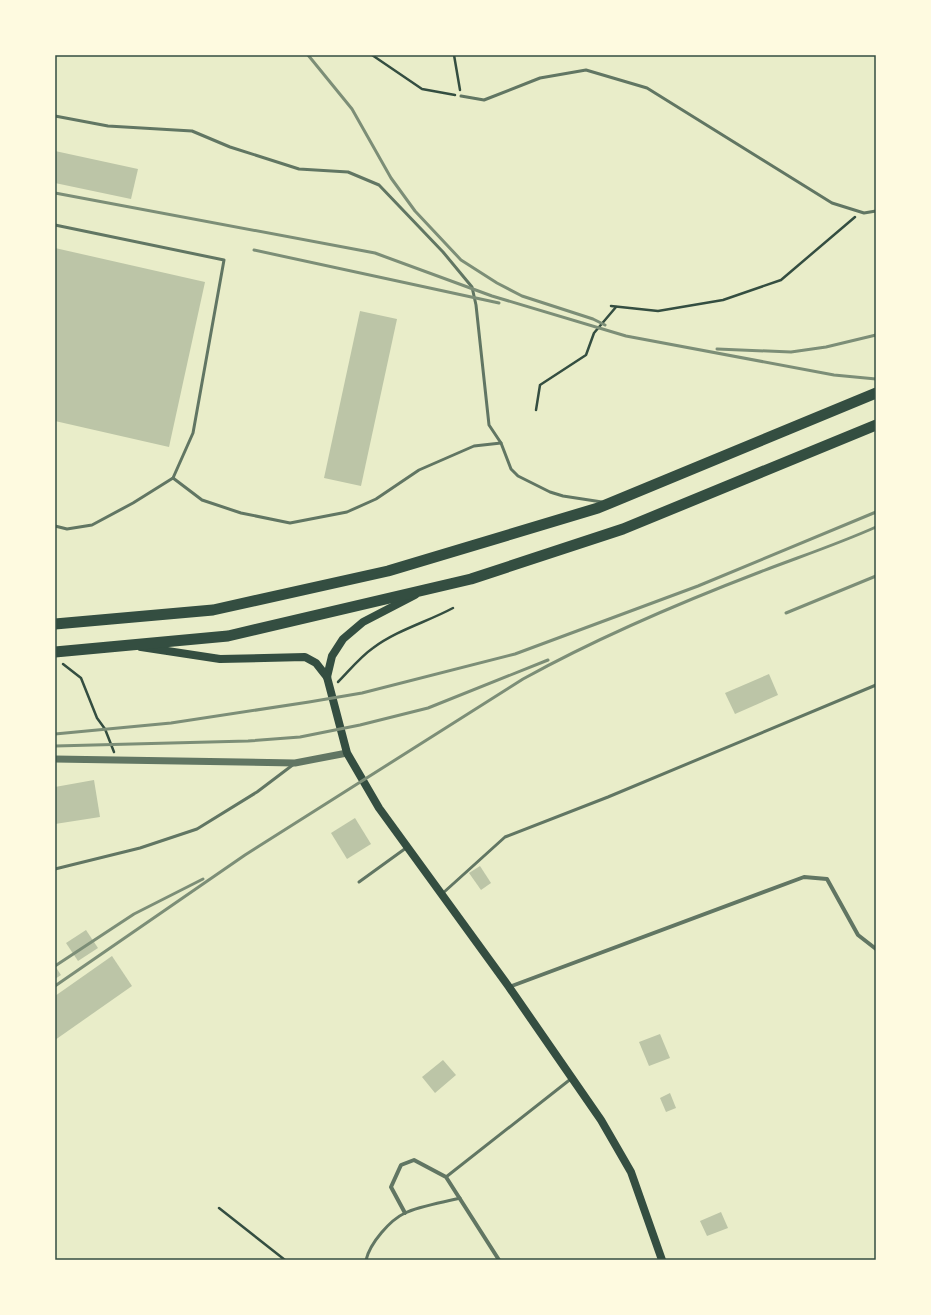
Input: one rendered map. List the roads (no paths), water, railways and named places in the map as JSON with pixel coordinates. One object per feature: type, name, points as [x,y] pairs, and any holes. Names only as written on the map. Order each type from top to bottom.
[{"type":"highway","points":[[55,624],[220,608],[388,571],[611,503],[876,393]]},
{"type":"highway","points":[[55,652],[228,636],[471,579],[623,529],[876,425]]},
{"type":"main road","points":[[423,591],[363,622],[343,639],[332,656],[327,677],[347,753],[379,808],[509,987],[601,1120],[631,1172],[662,1260]]},
{"type":"main road","points":[[126,645],[220,659],[304,657],[316,663],[327,677]]},
{"type":"street","points":[[55,759],[295,763],[347,753]]},
{"type":"street","points":[[509,987],[804,877],[826,879],[858,935],[876,949]]},
{"type":"street","points":[[405,1213],[391,1187],[401,1165],[414,1160],[446,1177],[499,1260]]},
{"type":"lane","points":[[461,96],[484,100],[540,78],[586,70],[647,88],[832,203],[864,213],[876,211]]},
{"type":"lane","points":[[55,116],[108,126],[192,131],[230,147],[299,169],[348,172],[380,185],[443,252],[472,287],[476,305],[489,425],[501,443],[511,469],[518,476],[563,496],[611,503]]},
{"type":"lane","points":[[55,225],[224,260],[192,433],[173,478],[133,503],[92,525],[66,529],[55,526]]},
{"type":"lane","points":[[173,478],[202,500],[241,513],[290,523],[347,512],[376,499],[419,470],[474,446],[501,443]]},
{"type":"lane","points":[[441,894],[505,837],[608,797],[876,685]]},
{"type":"lane","points":[[55,869],[140,848],[197,829],[257,792],[295,763]]},
{"type":"lane","points":[[359,882],[407,847]]},
{"type":"lane","points":[[446,1177],[572,1078]]},
{"type":"lane","points":[[366,1260],[368,1254],[383,1231],[405,1213],[460,1198]]},
{"type":"railway","points":[[308,55],[352,109],[391,178],[415,211],[461,260],[497,283],[522,296],[593,319],[605,325]]},
{"type":"railway","points":[[55,193],[375,253],[492,296],[626,336],[834,375],[876,379]]},
{"type":"railway","points":[[254,250],[499,303]]},
{"type":"railway","points":[[717,349],[791,352],[826,347],[876,335]]},
{"type":"railway","points":[[55,734],[171,723],[362,693],[515,654],[698,586],[876,512]]},
{"type":"railway","points":[[55,986],[245,855],[523,679],[581,649],[669,608],[876,527]]},
{"type":"railway","points":[[786,613],[876,576]]},
{"type":"railway","points":[[55,746],[248,741],[300,737],[360,725],[428,708],[548,660]]},
{"type":"railway","points":[[55,966],[134,914],[203,879]]}]
